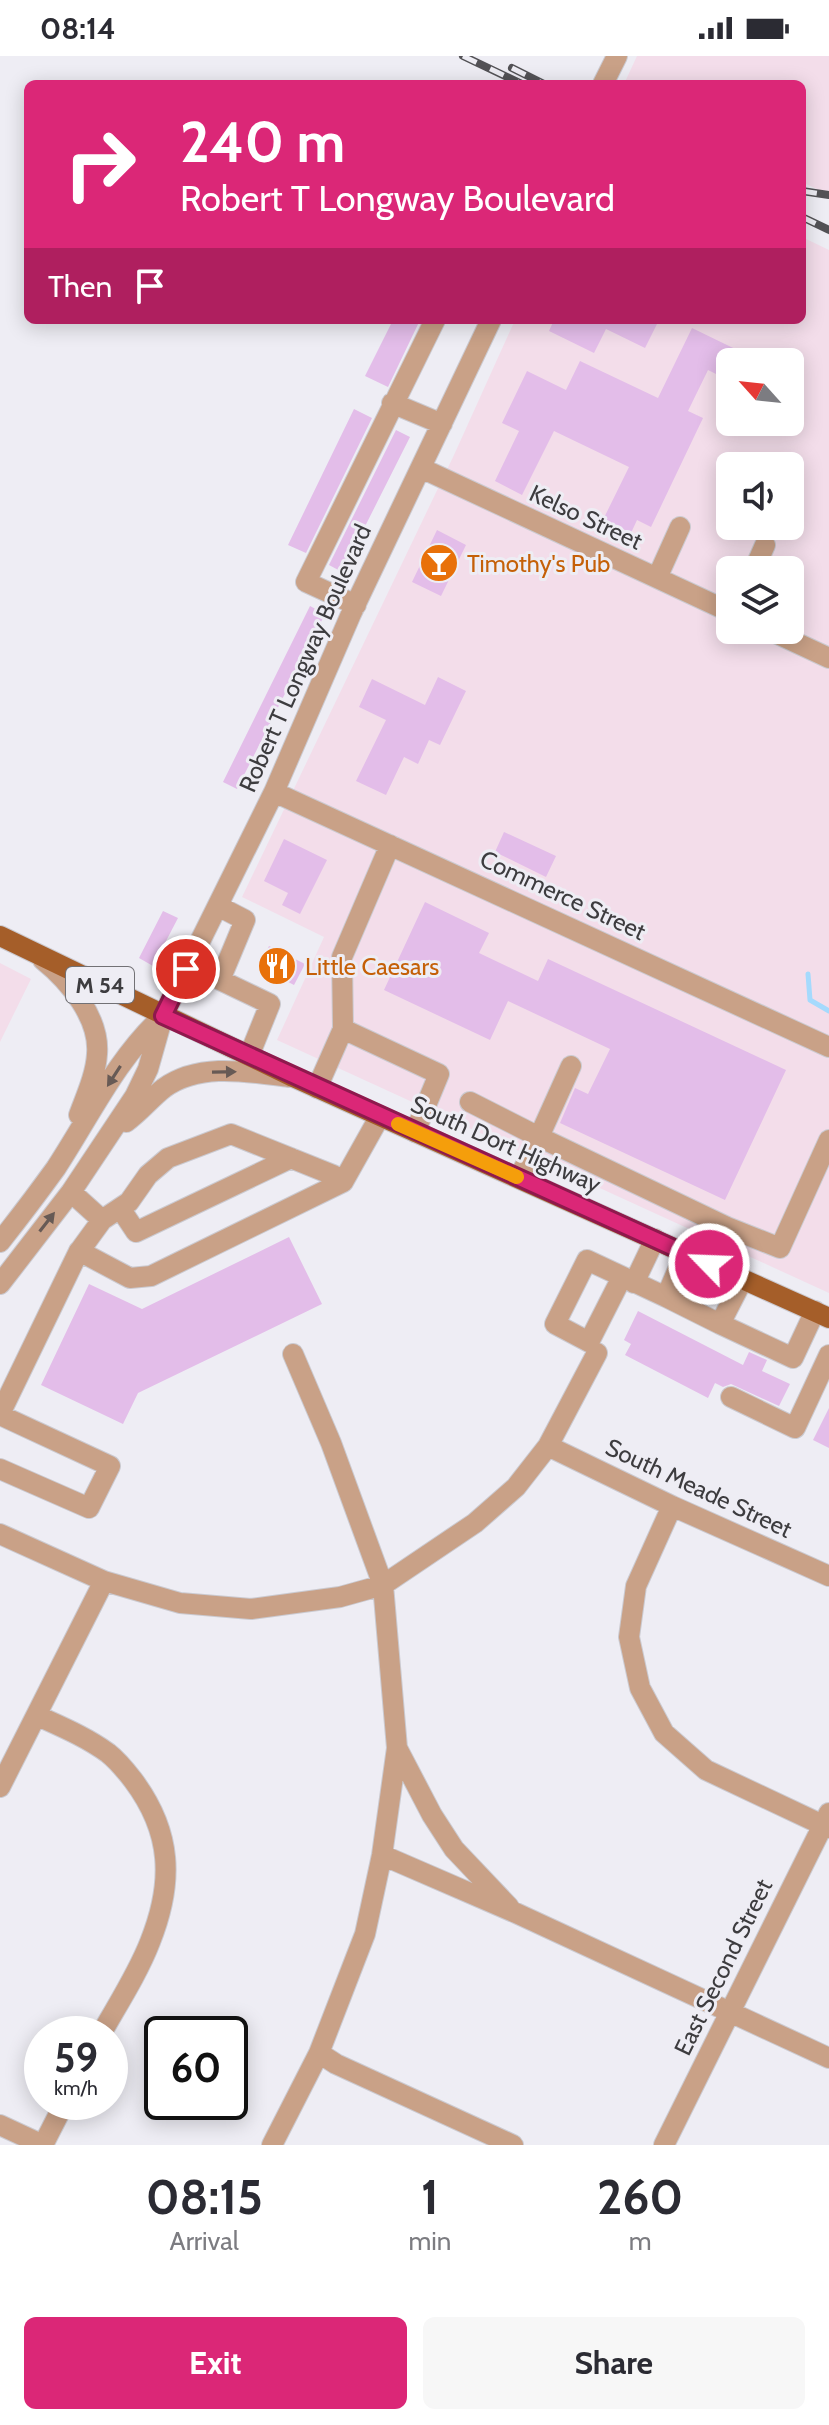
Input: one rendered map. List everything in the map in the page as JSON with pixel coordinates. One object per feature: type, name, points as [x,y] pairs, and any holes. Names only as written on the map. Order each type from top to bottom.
[{"type":"main road","name":"M 54","points":[[0,936],[163,1016]]},
{"type":"main road","name":"South Dort Highway","points":[[163,1016],[822,1314]]},
{"type":"street","points":[[605,80],[617,56]]},
{"type":"street","points":[[356,605],[306,582],[433,324]]},
{"type":"street","name":"Robert T Longway Boulevard","points":[[0,1284],[71,1192],[135,1096],[148,1069],[163,1016],[274,792],[356,605],[489,324]]},
{"type":"street","points":[[392,403],[442,424]]},
{"type":"street","name":"Kelso Street","points":[[421,468],[716,605]]},
{"type":"street","points":[[657,578],[680,527]]},
{"type":"street","points":[[760,556],[765,545]]},
{"type":"street","points":[[799,644],[829,658]]},
{"type":"street","name":"Commerce Street","points":[[274,792],[829,1047]]},
{"type":"street","points":[[317,1088],[343,1029],[342,957],[390,845]]},
{"type":"street","points":[[218,906],[245,920],[220,980],[270,1004],[249,1056]]},
{"type":"street","points":[[195,951],[226,966]]},
{"type":"street","points":[[37,955],[61,975],[83,1006],[91,1020],[97,1054],[78,1119],[55,1169]]},
{"type":"street","name":"Robert T Longway Boulevard","points":[[0,1242],[55,1169],[129,1053],[144,1033],[163,1016]]},
{"type":"street","points":[[343,1029],[439,1074],[415,1132]]},
{"type":"street","points":[[519,1178],[571,1066]]},
{"type":"street","points":[[110,1135],[165,1088],[185,1077],[206,1072],[241,1071],[293,1077]]},
{"type":"street","points":[[470,1102],[727,1227],[780,1248],[829,1140]]},
{"type":"street","points":[[79,1251],[130,1278],[151,1276],[343,1182],[380,1116]]},
{"type":"street","points":[[0,1469],[89,1508],[110,1466],[0,1414],[79,1251],[102,1220],[129,1202],[148,1175],[168,1158],[231,1134],[333,1175],[343,1182]]},
{"type":"street","points":[[120,1208],[136,1232],[291,1158]]},
{"type":"street","points":[[71,1192],[102,1220]]},
{"type":"street","points":[[709,1264],[727,1227]]},
{"type":"street","points":[[655,1239],[628,1280],[793,1358],[822,1314]]},
{"type":"street","points":[[666,1297],[685,1253]]},
{"type":"street","points":[[720,1324],[743,1279]]},
{"type":"street","points":[[0,1534],[104,1581],[180,1603],[251,1609],[340,1597],[383,1585],[475,1523],[516,1487],[548,1446],[597,1353]]},
{"type":"street","points":[[272,2145],[319,2053],[365,1934],[382,1855],[397,1748],[383,1585],[331,1443],[293,1354]]},
{"type":"street","points":[[731,1397],[795,1428],[829,1355]]},
{"type":"street","name":"South Meade Street","points":[[548,1446],[829,1576]]},
{"type":"street","points":[[672,1506],[636,1586],[629,1637],[640,1688],[664,1733],[706,1770],[827,1822]]},
{"type":"street","points":[[0,1787],[104,1581]]},
{"type":"street","points":[[38,1716],[88,1739],[111,1755],[146,1797],[160,1827],[166,1852],[164,1893],[149,1944],[111,2016]]},
{"type":"street","points":[[397,1748],[432,1815],[454,1849],[516,1913]]},
{"type":"street","name":"East Second Street","points":[[664,2145],[827,1822]]},
{"type":"street","points":[[382,1855],[516,1913],[829,2058]]},
{"type":"street","points":[[319,2053],[336,2064],[513,2145]]},
{"type":"street","points":[[0,2125],[43,2145],[56,2120]]},
{"type":"shaded area","points":[[637,56],[829,56],[829,195],[806,184],[806,80],[626,80]]},
{"type":"shaded area","points":[[806,239],[829,250],[829,1293],[277,1040],[324,937],[242,897],[454,455],[513,324],[806,324]]},
{"type":"shaded area","points":[[0,963],[31,979],[0,1042]]},
{"type":"building","points":[[391,324],[418,324],[388,387],[365,376]]},
{"type":"building","points":[[552,324],[657,324],[645,348],[606,329],[594,353],[549,331]]},
{"type":"building","points":[[692,328],[733,348],[716,348],[716,374],[708,370],[688,411],[703,418],[651,527],[637,520],[631,533],[619,527],[614,538],[598,530],[629,467],[554,431],[522,495],[495,481],[519,431],[502,423],[527,371],[566,390],[580,361],[658,398]]},
{"type":"building","points":[[354,409],[372,418],[306,553],[288,545]]},
{"type":"building","points":[[396,430],[410,437],[342,572],[329,565]]},
{"type":"building","name":"Timothy's Pub","points":[[437,530],[466,545],[441,596],[412,582]]},
{"type":"building","points":[[310,606],[325,614],[237,789],[223,782]]},
{"type":"building","points":[[438,677],[466,691],[440,745],[429,740],[418,764],[404,757],[386,795],[356,781],[386,720],[359,707],[372,679],[425,705]]},
{"type":"building","points":[[504,832],[556,856],[546,877],[495,852]]},
{"type":"building","points":[[284,839],[327,860],[300,914],[282,905],[288,893],[264,881]]},
{"type":"building","points":[[425,902],[489,933],[479,953],[538,981],[548,959],[786,1070],[725,1200],[560,1123],[575,1088],[588,1094],[610,1049],[508,1001],[490,1040],[384,990]]},
{"type":"building","points":[[163,911],[178,918],[153,966],[139,958]]},
{"type":"building","points":[[269,946],[305,964],[294,985],[259,967]]},
{"type":"building","points":[[289,1237],[322,1304],[138,1393],[123,1424],[41,1385],[89,1284],[142,1309]]},
{"type":"building","points":[[638,1311],[743,1365],[749,1352],[767,1360],[762,1371],[790,1384],[779,1406],[731,1384],[723,1387],[715,1383],[708,1398],[625,1355],[631,1344],[624,1340]]},
{"type":"building","points":[[829,1408],[829,1448],[813,1440]]},
{"type":"waterway","points":[[808,974],[810,1000],[829,1011]]},
{"type":"railway","points":[[463,56],[514,80]]},
{"type":"railway","points":[[512,68],[536,80]]},
{"type":"railway","points":[[806,192],[829,195]]},
{"type":"railway","points":[[806,219],[829,230]]},
{"type":"slow traffic","points":[[398,1124],[517,1177]]},
{"type":"place","name":"Timothy's Pub","points":[[439,563]]},
{"type":"place","name":"Little Caesars","points":[[277,966]]},
{"type":"route","points":[[186,969],[163,1016],[709,1264]]}]
